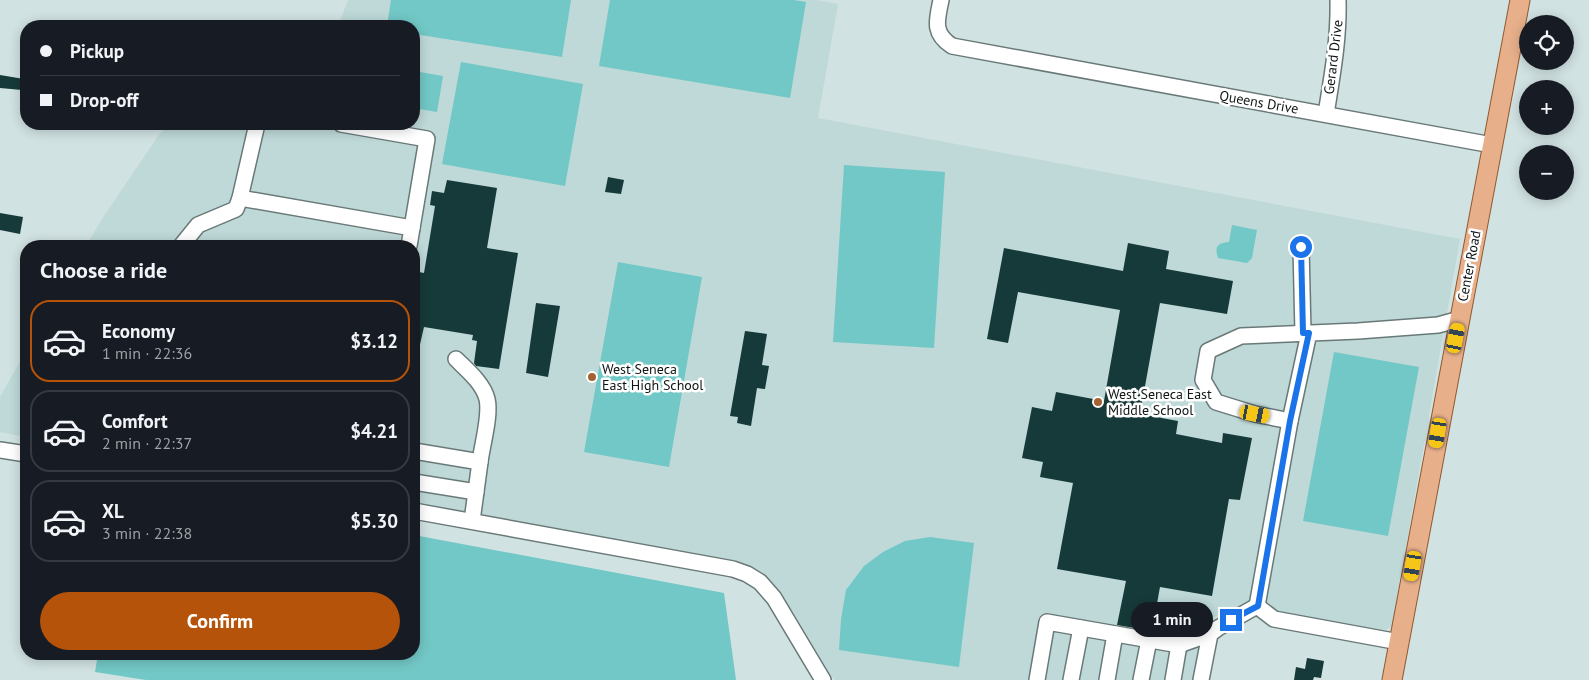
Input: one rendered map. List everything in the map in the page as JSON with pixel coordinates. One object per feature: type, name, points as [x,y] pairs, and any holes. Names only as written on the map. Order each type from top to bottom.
[{"type":"main road","name":"Center Road","points":[[1392,680],[1520,0]]},
{"type":"street","name":"Queens Drive","points":[[941,0],[937,28],[939,35],[952,46],[1492,145]]},
{"type":"street","name":"Gerard Drive","points":[[1326,114],[1339,26],[1338,0]]},
{"type":"street","points":[[186,240],[198,225],[236,209],[256,130]]},
{"type":"street","points":[[375,130],[427,139],[410,240]]},
{"type":"street","points":[[240,198],[412,228]]},
{"type":"street","points":[[1258,606],[1306,333],[1301,247]]},
{"type":"street","points":[[1290,421],[1255,414],[1216,402],[1203,380],[1208,351],[1241,336],[1438,325],[1460,319]]},
{"type":"street","points":[[456,359],[477,381],[487,398],[488,409],[472,520]]},
{"type":"street","points":[[0,450],[20,453]]},
{"type":"street","points":[[420,452],[480,462]]},
{"type":"street","points":[[420,483],[476,492]]},
{"type":"street","points":[[420,512],[732,569],[747,574],[760,582],[774,598],[823,680]]},
{"type":"street","points":[[1258,606],[1274,618],[1399,642]]},
{"type":"street","points":[[1037,680],[1048,622],[1179,644],[1210,634],[1258,606]]},
{"type":"street","points":[[1071,680],[1081,628]]},
{"type":"street","points":[[1107,680],[1115,634]]},
{"type":"street","points":[[1202,680],[1210,634]]},
{"type":"street","points":[[1141,680],[1149,640]]},
{"type":"street","points":[[1173,680],[1179,644]]},
{"type":"shaded area","points":[[348,0],[816,0],[838,4],[818,118],[1460,239],[1392,626],[1385,630],[1240,606],[1206,620],[1196,680],[835,680],[794,613],[773,588],[736,566],[420,508],[420,240],[90,240],[163,130],[420,130],[420,20],[340,20]]},
{"type":"shaded area","points":[[391,0],[571,0],[562,57],[420,35],[420,20],[388,20]]},
{"type":"shaded area","points":[[610,0],[794,0],[806,2],[790,98],[599,66]]},
{"type":"shaded area","points":[[461,62],[583,84],[565,186],[442,164]]},
{"type":"shaded area","points":[[420,72],[443,76],[437,112],[420,109]]},
{"type":"shaded area","points":[[844,165],[945,172],[934,348],[833,342]]},
{"type":"shaded area","points":[[1232,225],[1257,230],[1252,258],[1247,263],[1218,258],[1217,248],[1222,243],[1229,242]]},
{"type":"shaded area","points":[[618,262],[702,277],[669,467],[584,452]]},
{"type":"shaded area","points":[[1334,352],[1419,367],[1388,536],[1303,521]]},
{"type":"shaded area","points":[[20,362],[20,436],[0,432],[0,397]]},
{"type":"shaded area","points":[[420,536],[724,593],[736,680],[146,680],[95,672],[97,660],[420,660]]},
{"type":"shaded area","points":[[930,537],[974,543],[959,667],[839,650],[841,619],[846,590],[864,566],[883,552],[905,541]]},
{"type":"building","points":[[0,75],[20,78],[20,90],[0,88]]},
{"type":"building","points":[[608,177],[624,180],[621,194],[605,192]]},
{"type":"building","points":[[447,180],[497,188],[487,248],[518,253],[499,369],[476,366],[474,363],[477,341],[472,340],[473,335],[424,327],[420,344],[420,272],[424,273],[435,206],[430,205],[432,191],[444,193]]},
{"type":"building","points":[[0,213],[23,217],[20,234],[0,230]]},
{"type":"building","points":[[1128,243],[1169,251],[1166,269],[1233,281],[1227,314],[1160,303],[1140,414],[1178,421],[1176,434],[1222,443],[1223,433],[1252,438],[1240,500],[1229,499],[1212,596],[1160,587],[1152,631],[1117,625],[1126,581],[1057,569],[1073,483],[1040,477],[1043,462],[1022,458],[1032,407],[1052,411],[1056,392],[1104,401],[1120,310],[1018,292],[1008,343],[987,339],[1004,248],[1123,271]]},
{"type":"building","points":[[536,303],[560,306],[548,377],[526,373]]},
{"type":"building","points":[[745,331],[767,334],[762,365],[769,366],[765,389],[757,388],[751,426],[737,423],[738,417],[730,416]]},
{"type":"building","points":[[1307,658],[1324,661],[1321,678],[1314,677],[1313,680],[1294,680],[1296,667],[1305,669]]},
{"type":"place","name":"West Seneca East High School","points":[[592,377]]},
{"type":"place","name":"West Seneca East Middle School","points":[[1098,402]]},
{"type":"route","points":[[1231,620],[1258,606],[1290,421],[1309,333],[1303,333],[1301,247]]}]
